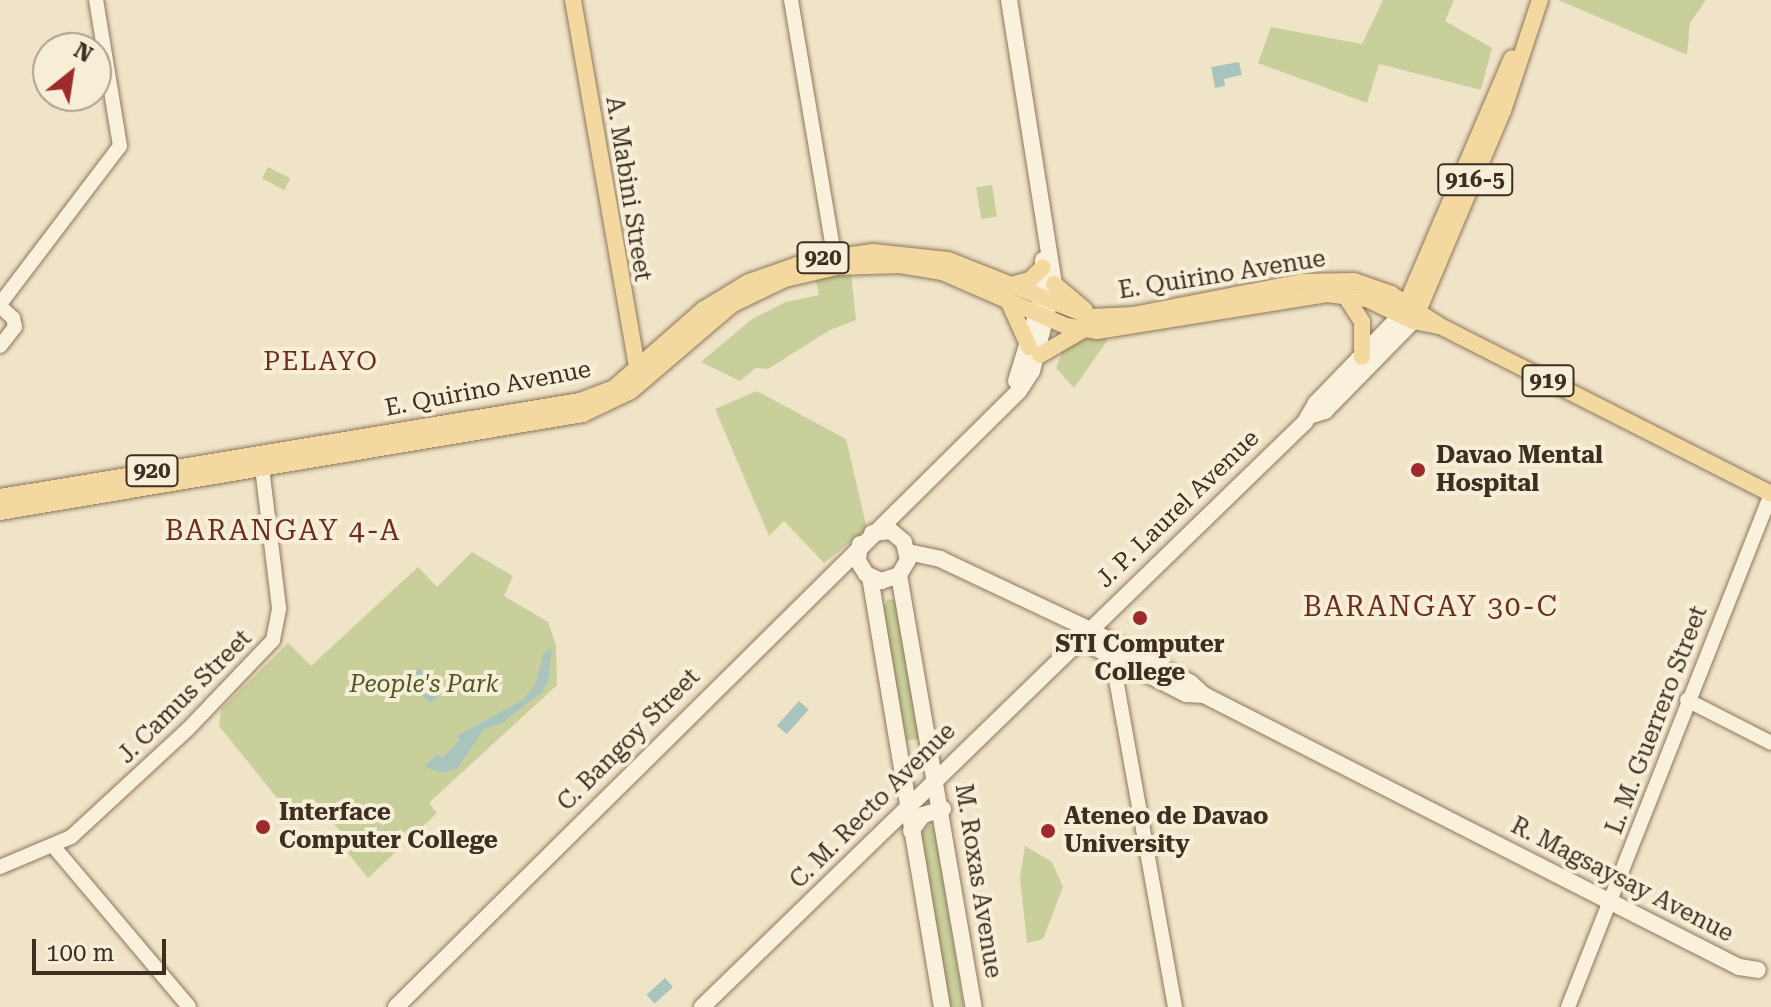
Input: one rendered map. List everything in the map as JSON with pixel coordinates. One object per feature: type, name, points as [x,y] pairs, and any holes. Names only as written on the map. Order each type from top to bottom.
[{"type":"main road","name":"A. Mabini Street","points":[[573,0],[638,379]]},
{"type":"main road","points":[[1009,0],[1054,284],[1045,309]]},
{"type":"main road","name":"J. P. Laurel Avenue","points":[[1072,627],[1104,613],[1312,415],[1325,411],[1410,312],[1503,111],[1540,0]]},
{"type":"main road","points":[[1045,309],[1043,267],[1046,240]]},
{"type":"main road","name":"E. Quirino Avenue","points":[[0,512],[580,401],[638,379],[724,295],[779,270],[835,262],[921,255],[1008,290],[1083,330],[1139,328],[1303,289],[1344,294],[1410,312]]},
{"type":"main road","points":[[1043,267],[1030,280],[1008,290],[1034,351],[1083,330]]},
{"type":"main road","name":"E. Quirino Avenue","points":[[1045,309],[1106,317],[1354,281],[1410,312]]},
{"type":"main road","points":[[1054,284],[1077,305],[1106,317]]},
{"type":"main road","points":[[1344,294],[1361,318],[1362,357]]},
{"type":"main road","name":"C. Bangoy Street","points":[[396,1007],[1006,400],[1034,351],[1045,309]]},
{"type":"main road","name":"J. P. Laurel Avenue","points":[[1312,415],[1316,403],[1410,312]]},
{"type":"main road","name":"919","points":[[1410,312],[1771,494]]},
{"type":"main road","name":"E. Quirino Avenue","points":[[0,497],[244,456],[260,461]]},
{"type":"main road","points":[[870,577],[885,581],[899,575],[908,552],[899,536],[898,508]]},
{"type":"main road","points":[[899,536],[886,530],[866,538],[858,561],[870,577],[942,1007]]},
{"type":"main road","name":"R. Magsaysay Avenue","points":[[908,552],[940,559],[1111,649],[1191,683],[1204,695],[1611,896],[1739,967],[1764,973]]},
{"type":"main road","name":"M. Roxas Avenue","points":[[899,575],[937,774],[974,1007]]},
{"type":"main road","points":[[1072,627],[1104,613],[1111,649]]},
{"type":"main road","name":"C. M. Recto Avenue","points":[[702,1007],[907,805],[1072,627]]},
{"type":"main road","name":"R. Magsaysay Avenue","points":[[1111,649],[1141,671],[1186,694],[1204,695]]},
{"type":"main road","points":[[911,831],[925,813],[943,809]]},
{"type":"street","points":[[0,346],[15,327],[13,318],[0,305],[120,146],[96,0]]},
{"type":"street","points":[[791,0],[835,262]]},
{"type":"street","name":"J. Camus Street","points":[[0,867],[54,847],[71,837],[188,729],[273,640],[279,608],[260,461]]},
{"type":"street","name":"L. M. Guerrero Street","points":[[1568,1007],[1771,494]]},
{"type":"street","points":[[1111,649],[1175,1007]]},
{"type":"street","points":[[1120,694],[1141,671]]},
{"type":"street","points":[[1687,700],[1771,743]]},
{"type":"street","points":[[54,847],[189,1007]]},
{"type":"green space","points":[[1383,0],[1454,0],[1445,21],[1492,48],[1481,90],[1379,64],[1367,103],[1258,63],[1271,27],[1362,44]]},
{"type":"green space","points":[[1558,0],[1706,0],[1690,23],[1687,55]]},
{"type":"green space","points":[[268,167],[290,178],[284,190],[262,179]]},
{"type":"green space","points":[[992,185],[997,217],[981,219],[976,188]]},
{"type":"green space","points":[[851,272],[856,320],[830,330],[768,369],[756,368],[740,381],[701,362],[752,319],[786,302],[819,295],[815,277]]},
{"type":"green space","points":[[1102,335],[1107,341],[1074,388],[1056,368],[1065,345],[1075,337]]},
{"type":"green space","points":[[757,391],[846,439],[867,529],[824,563],[784,521],[769,536],[715,409]]},
{"type":"green space","name":"People's Park","points":[[472,552],[513,576],[504,596],[548,622],[556,645],[557,685],[429,803],[437,813],[368,878],[347,852],[353,847],[316,802],[294,819],[219,726],[221,709],[288,643],[311,666],[418,567],[437,587]]},
{"type":"green space","points":[[888,599],[895,600],[923,738],[906,741],[883,608]]},
{"type":"green space","points":[[929,824],[935,831],[964,1007],[950,1007],[921,833]]},
{"type":"green space","points":[[1025,846],[1052,862],[1063,887],[1043,939],[1027,943],[1020,878]]},
{"type":"water","points":[[1239,62],[1242,75],[1224,79],[1225,86],[1215,88],[1211,67]]},
{"type":"water","points":[[552,647],[548,682],[541,693],[501,724],[484,729],[457,769],[441,773],[424,766],[438,754],[442,758],[460,740],[457,736],[524,699],[535,685],[544,653]]},
{"type":"water","points":[[419,668],[442,693],[430,704],[407,679]]},
{"type":"water","points":[[799,701],[809,710],[787,734],[777,726]]},
{"type":"water","points":[[665,978],[673,987],[654,1004],[646,995]]},
{"type":"place","name":"Davao Mental Hospital","points":[[1418,470]]},
{"type":"place","name":"STI Computer College","points":[[1140,618]]},
{"type":"place","name":"Interface Computer College","points":[[263,827]]},
{"type":"place","name":"Ateneo de Davao University","points":[[1048,831]]},
{"type":"district","name":"PELAYO","points":[[321,362]]},
{"type":"district","name":"BARANGAY 4-A","points":[[283,531]]},
{"type":"district","name":"BARANGAY 30-C","points":[[1431,607]]}]
